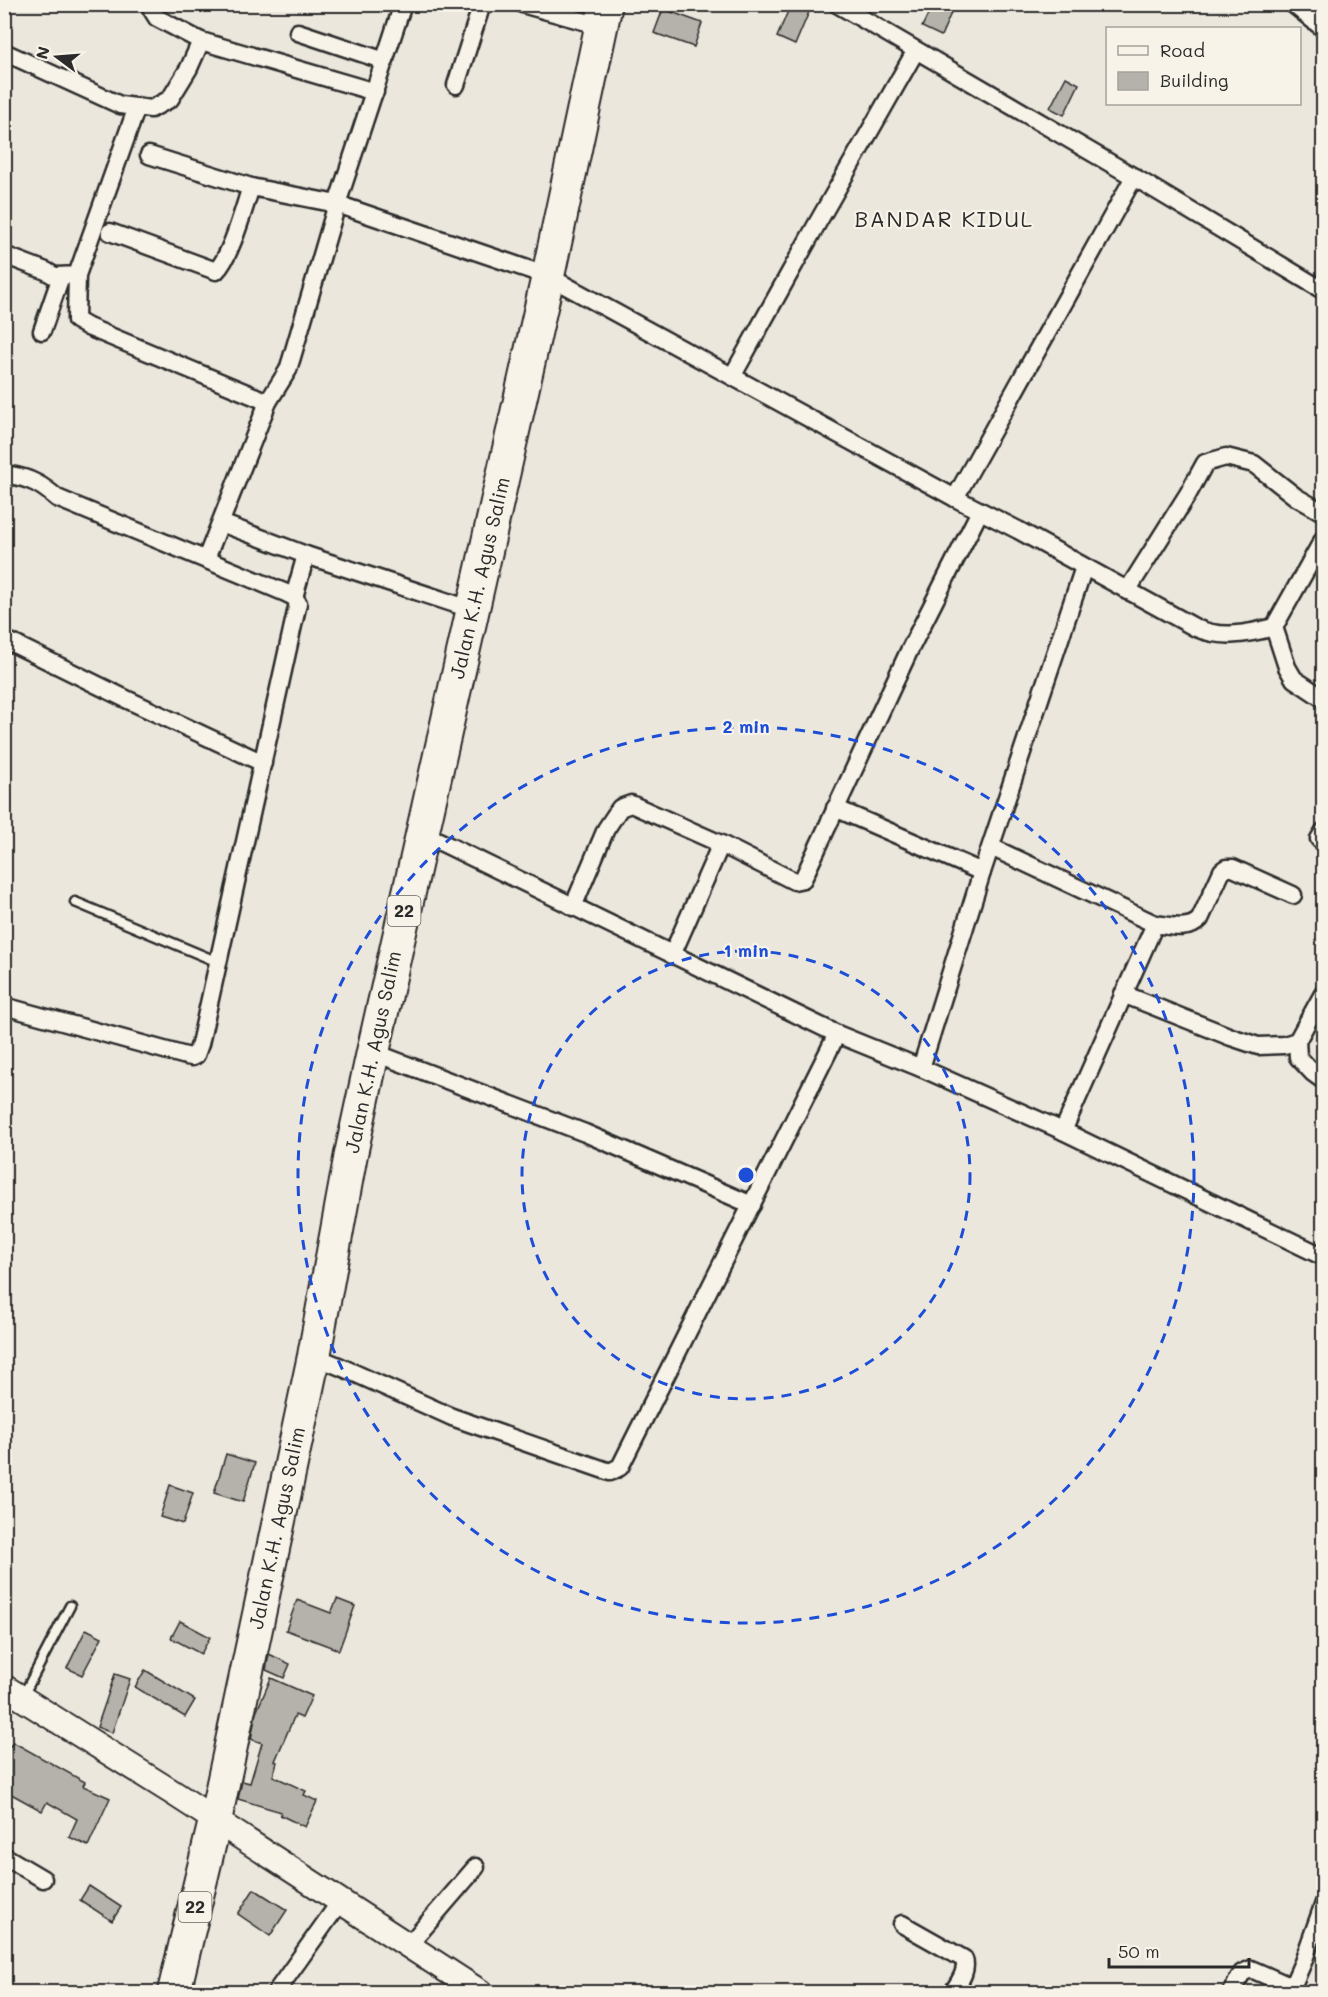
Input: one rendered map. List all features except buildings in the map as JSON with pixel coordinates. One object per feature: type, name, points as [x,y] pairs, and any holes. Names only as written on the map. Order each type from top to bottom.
[{"type":"highway","name":"Jalan K.H. Agus Salim","points":[[215,1821],[314,1356],[351,1154],[548,276],[604,15]]},
{"type":"highway","name":"22","points":[[174,1992],[215,1821]]},
{"type":"main road","points":[[13,1692],[480,1992]]},
{"type":"street","points":[[155,4],[152,10],[157,18],[201,41],[375,92]]},
{"type":"street","points":[[206,559],[268,402],[288,370],[337,204],[403,4]]},
{"type":"street","points":[[456,85],[482,4]]},
{"type":"street","points":[[522,4],[604,15]]},
{"type":"street","points":[[837,4],[915,52],[1134,177],[1323,291]]},
{"type":"street","points":[[1293,4],[1323,29]]},
{"type":"street","points":[[298,32],[385,61]]},
{"type":"street","points":[[4,52],[120,105],[151,109],[170,99],[189,68],[201,41]]},
{"type":"street","points":[[733,375],[915,52]]},
{"type":"street","points":[[137,107],[77,275],[76,320],[268,402]]},
{"type":"street","points":[[149,155],[251,187],[337,204],[548,276],[1206,633],[1238,634],[1274,627]]},
{"type":"street","points":[[955,498],[1134,177]]},
{"type":"street","points":[[110,232],[216,271],[228,254],[251,187]]},
{"type":"street","points":[[4,255],[57,276],[77,275]]},
{"type":"street","points":[[42,331],[59,282],[57,276]]},
{"type":"street","points":[[1127,591],[1205,463],[1226,457],[1254,464],[1296,497],[1323,513]]},
{"type":"street","points":[[4,482],[10,475],[27,478],[43,486],[57,498],[294,597],[298,603],[196,1055],[192,1057],[4,1006]]},
{"type":"street","points":[[573,907],[606,829],[620,808],[631,804],[721,844],[794,881],[803,879],[909,651],[980,511]]},
{"type":"street","points":[[221,523],[306,555],[473,610]]},
{"type":"street","points":[[1323,538],[1274,627],[1287,667],[1294,679],[1323,699]]},
{"type":"street","points":[[294,597],[306,555]]},
{"type":"street","points":[[921,1068],[982,872],[1083,567]]},
{"type":"street","points":[[4,639],[263,763]]},
{"type":"street","points":[[835,808],[982,872]]},
{"type":"street","points":[[422,833],[837,1034],[921,1068],[1063,1131],[1323,1257]]},
{"type":"street","points":[[672,955],[721,844]]},
{"type":"street","points":[[991,847],[1155,924],[1187,926],[1196,924],[1222,871],[1226,868],[1233,868],[1293,895]]},
{"type":"street","points":[[1063,1131],[1155,924]]},
{"type":"street","points":[[1323,992],[1297,1041],[1298,1057],[1323,1081]]},
{"type":"street","points":[[1123,994],[1258,1046],[1284,1045],[1297,1041]]},
{"type":"street","points":[[314,1356],[452,1417],[610,1472],[616,1471],[837,1034]]},
{"type":"street","points":[[373,1052],[585,1133],[752,1205]]},
{"type":"street","points":[[4,1856],[43,1879]]},
{"type":"street","points":[[408,1946],[476,1867]]},
{"type":"street","points":[[276,1992],[340,1902]]},
{"type":"street","points":[[1232,1992],[1242,1973],[1251,1969],[1292,1987],[1323,1903]]},
{"type":"street","points":[[902,1924],[964,1959],[965,1970],[953,1992]]},
{"type":"lane","points":[[75,902],[218,962]]},
{"type":"lane","points":[[13,1692],[70,1606]]},
{"type":"district","name":"BANDAR KIDUL","points":[[944,219]]}]
